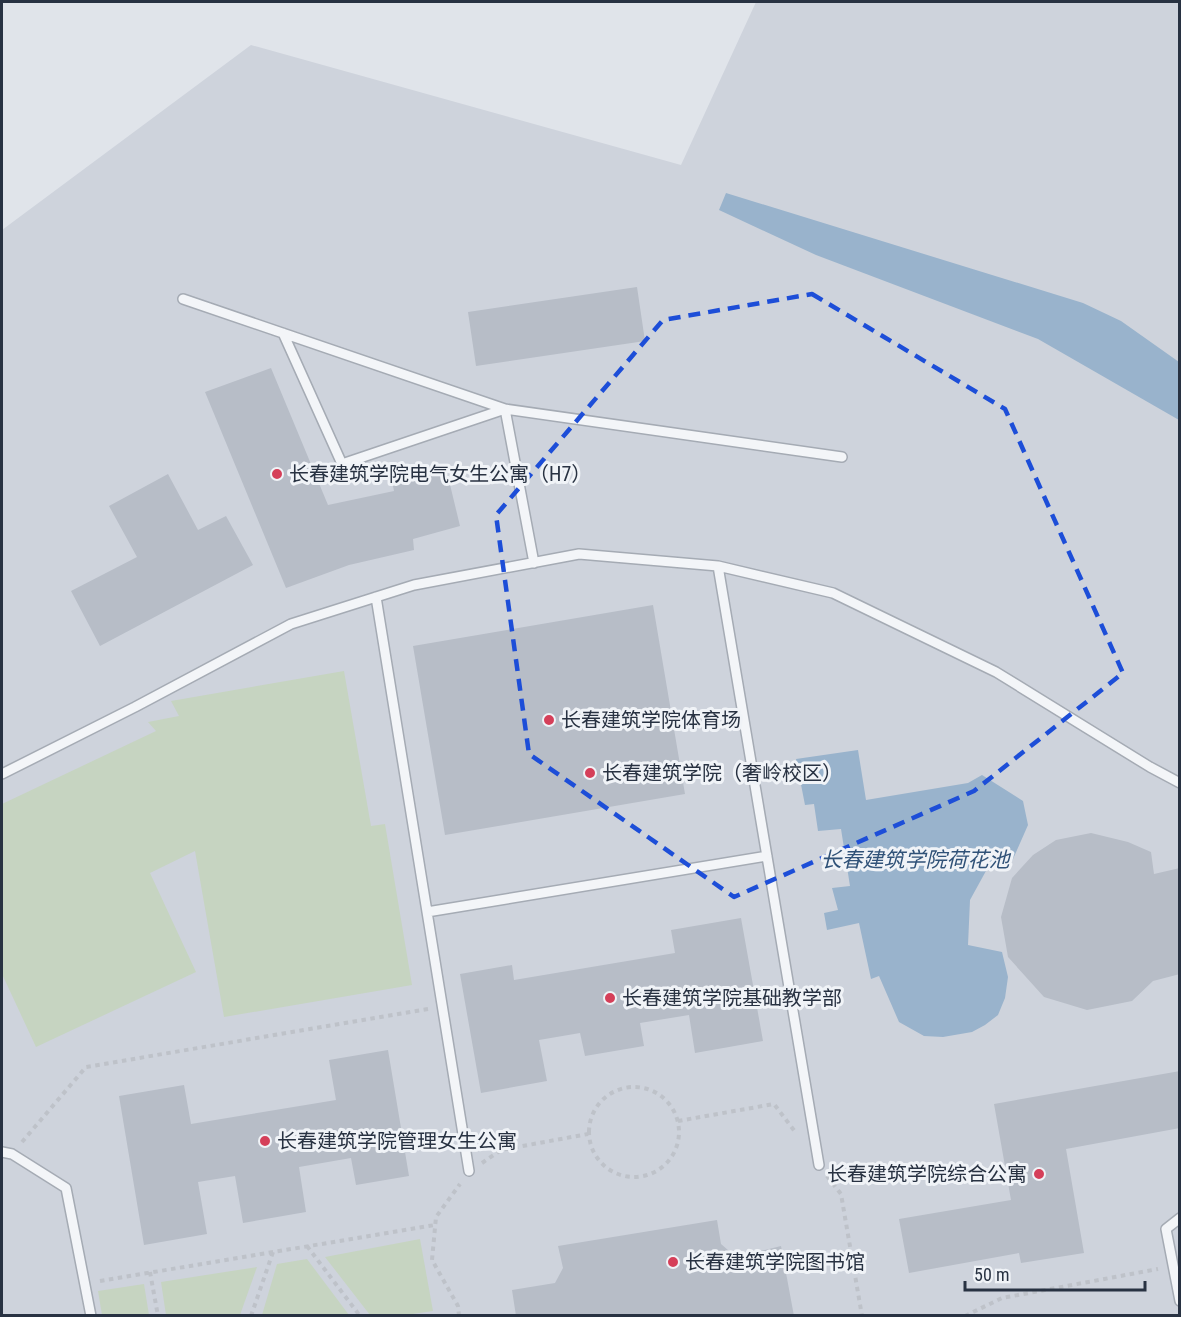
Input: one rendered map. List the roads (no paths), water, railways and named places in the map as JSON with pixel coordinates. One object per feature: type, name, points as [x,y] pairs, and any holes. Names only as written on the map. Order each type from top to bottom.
[{"type":"lane","points":[[183,299],[505,409],[842,458]]},
{"type":"lane","points":[[283,333],[342,464],[505,409]]},
{"type":"lane","points":[[505,409],[534,563]]},
{"type":"lane","points":[[2,774],[135,707],[291,624],[414,585],[579,554],[718,566],[833,593],[996,672],[1179,783]]},
{"type":"lane","points":[[718,566],[819,1165]]},
{"type":"lane","points":[[376,597],[469,1171]]},
{"type":"lane","points":[[427,912],[767,856]]},
{"type":"lane","points":[[2,1152],[12,1155],[66,1188],[91,1316]]},
{"type":"lane","points":[[1179,1218],[1166,1229],[1179,1300]]},
{"type":"water","points":[[726,193],[1083,303],[1121,321],[1179,362],[1179,420],[1038,339],[816,255],[719,210]]},
{"type":"water","name":"长春建筑学院荷花池","points":[[858,750],[866,800],[968,783],[982,775],[1023,801],[1028,825],[1009,868],[992,860],[970,900],[968,945],[1002,952],[1008,977],[1005,998],[998,1015],[972,1032],[943,1037],[924,1036],[899,1022],[879,976],[871,979],[859,923],[827,930],[824,913],[838,910],[832,888],[850,886],[841,829],[818,831],[814,804],[805,805],[796,759]]},
{"type":"place","name":"长春建筑学院电气女生公寓（H7）","points":[[277,474]]},
{"type":"place","name":"长春建筑学院体育场","points":[[549,720]]},
{"type":"place","name":"长春建筑学院（奢岭校区）","points":[[590,773]]},
{"type":"place","name":"长春建筑学院基础教学部","points":[[610,998]]},
{"type":"place","name":"长春建筑学院管理女生公寓","points":[[265,1141]]},
{"type":"place","name":"长春建筑学院综合公寓","points":[[1039,1174]]},
{"type":"place","name":"长春建筑学院图书馆","points":[[673,1262]]}]
